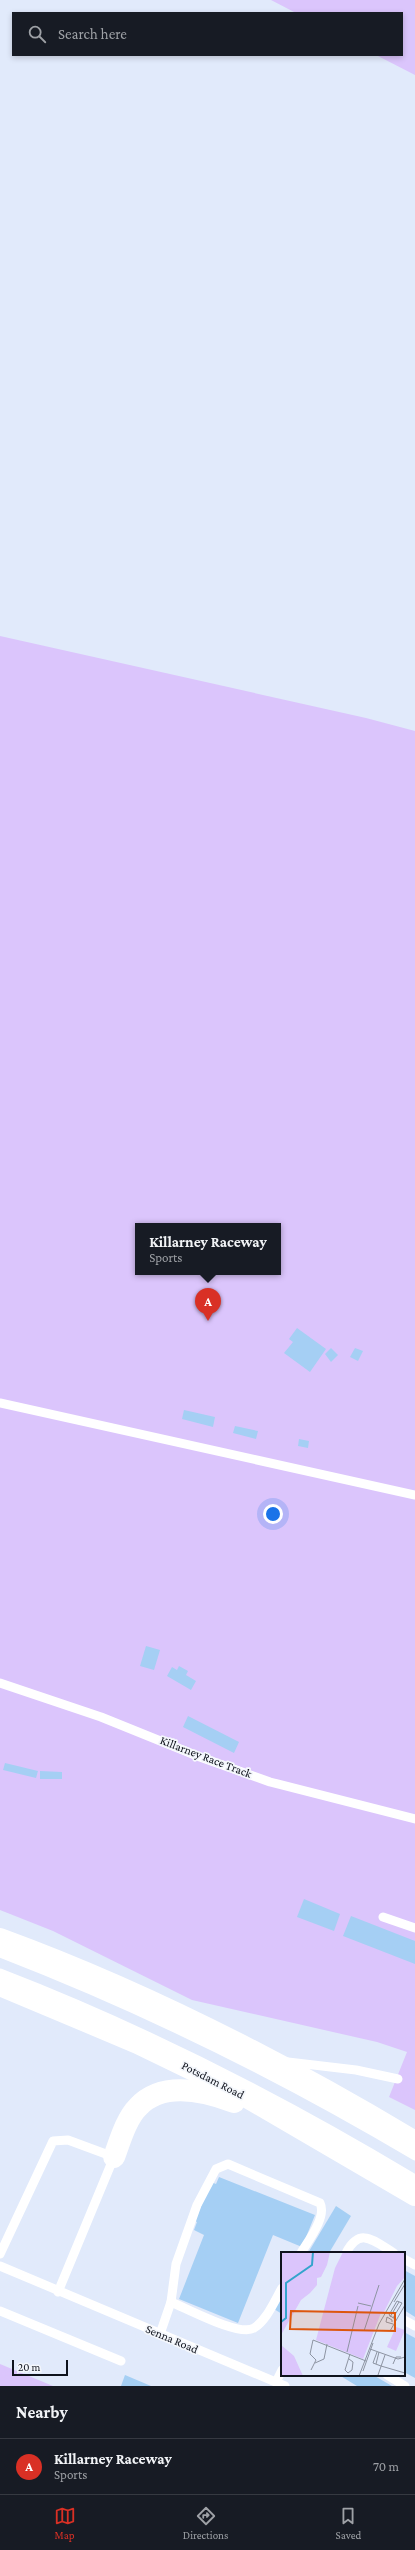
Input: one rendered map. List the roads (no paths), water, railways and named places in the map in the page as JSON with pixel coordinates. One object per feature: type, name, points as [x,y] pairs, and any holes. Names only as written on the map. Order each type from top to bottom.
[{"type":"main road","points":[[0,1939],[144,1999],[273,2060],[415,2142]]},
{"type":"main road","name":"Potsdam Road","points":[[0,1985],[138,2043],[235,2090],[415,2195]]},
{"type":"main road","points":[[114,2157],[138,2107],[151,2097],[172,2091],[191,2090],[216,2096],[295,2125]]},
{"type":"lane","points":[[0,1403],[415,1495]]},
{"type":"lane","name":"Killarney Race Track","points":[[0,1683],[101,1717],[200,1757],[270,1782],[415,1819]]},
{"type":"lane","points":[[383,1917],[415,1928]]},
{"type":"lane","points":[[0,1953],[80,1984],[245,2061],[347,2116],[415,2156]]},
{"type":"lane","points":[[0,1973],[72,2001],[232,2075],[415,2178]]},
{"type":"lane","points":[[273,2060],[356,2070],[398,2079]]},
{"type":"lane","points":[[0,2254],[53,2141],[68,2140],[114,2157],[58,2292]]},
{"type":"lane","points":[[160,2334],[171,2302],[176,2264],[197,2205],[216,2169],[220,2165],[228,2164],[320,2203],[322,2210],[318,2222],[302,2252]]},
{"type":"lane","points":[[347,2252],[354,2240],[362,2237],[370,2239],[392,2252]]},
{"type":"lane","points":[[405,2259],[415,2265]]},
{"type":"lane","name":"Senna Road","points":[[0,2266],[58,2292],[285,2386]]},
{"type":"lane","points":[[171,2302],[242,2331],[253,2329],[258,2325],[281,2290]]},
{"type":"lane","points":[[0,2311],[121,2361]]},
{"type":"lane","points":[[405,2321],[415,2326]]},
{"type":"lane","points":[[276,2382],[281,2372]]},
{"type":"lane","points":[[389,2376],[405,2386]]},
{"type":"place","name":"Killarney Raceway","points":[[208,1321]]}]
